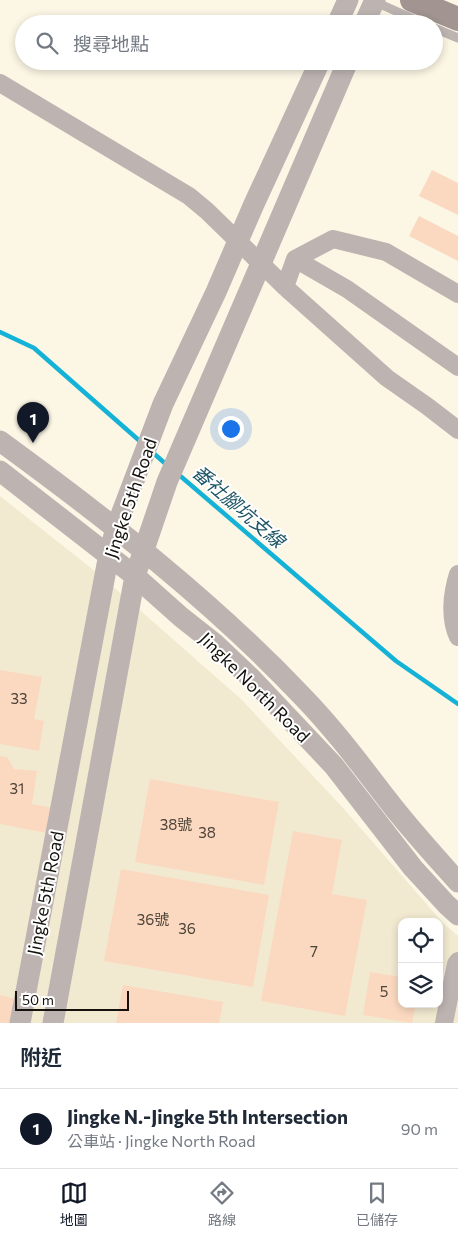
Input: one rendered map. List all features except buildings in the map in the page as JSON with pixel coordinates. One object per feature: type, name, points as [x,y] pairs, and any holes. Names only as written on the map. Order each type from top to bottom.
[{"type":"main road","points":[[412,0],[458,20]]},
{"type":"street","points":[[341,15],[348,0]]},
{"type":"street","points":[[368,15],[373,1]]},
{"type":"street","name":"Jingke 5th Road","points":[[20,1023],[109,554],[116,528],[163,404],[216,292],[316,70]]},
{"type":"street","name":"Jingke 5th Road","points":[[53,1023],[135,576],[167,482],[344,70]]},
{"type":"street","points":[[0,83],[188,196],[207,211],[285,287],[387,378],[458,430]]},
{"type":"street","points":[[285,287],[295,259],[333,239],[386,252],[458,294]]},
{"type":"street","points":[[295,259],[348,289],[458,367]]},
{"type":"street","name":"Jingke North Road","points":[[0,441],[116,528],[240,635],[303,697],[346,745],[388,801],[458,882]]},
{"type":"street","name":"Jingke North Road","points":[[0,471],[109,554],[181,617],[214,643],[251,678],[334,766],[414,868],[446,905],[458,915]]},
{"type":"street","points":[[458,574],[455,582],[452,616],[458,636]]},
{"type":"street","points":[[444,1023],[458,961]]},
{"type":"lane","points":[[373,1],[405,15]]},
{"type":"lane","points":[[443,32],[458,38]]},
{"type":"shaded area","points":[[0,496],[101,576],[241,699],[343,808],[439,918],[398,918],[398,1008],[443,1008],[443,923],[458,936],[458,1023],[0,1023]]},
{"type":"waterway","name":"番社腳坑支線","points":[[0,332],[34,348],[142,443]]},
{"type":"waterway","name":"番社腳坑支線","points":[[151,451],[168,466]]},
{"type":"waterway","name":"番社腳坑支線","points":[[178,474],[396,661],[458,704]]},
{"type":"place","name":"Jingke N.-Jingke 5th Intersection","points":[[33,443]]}]
